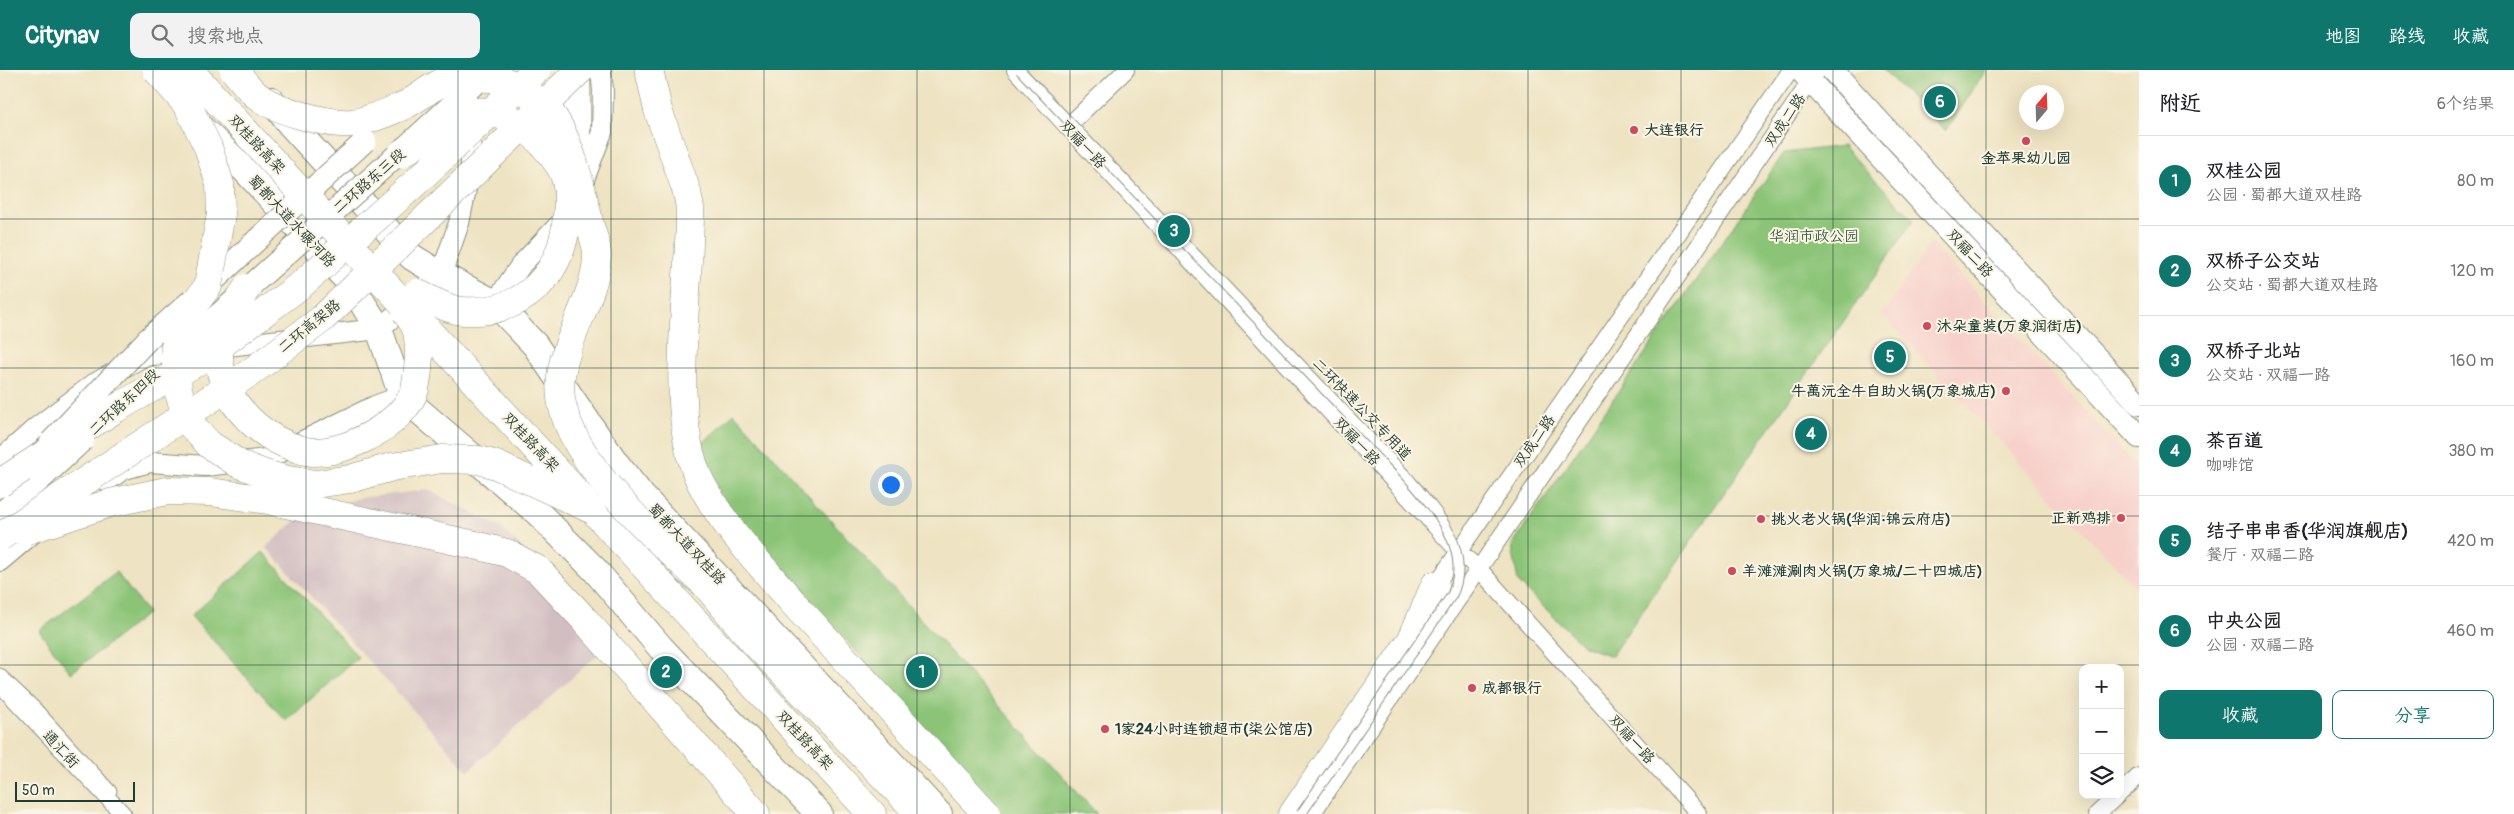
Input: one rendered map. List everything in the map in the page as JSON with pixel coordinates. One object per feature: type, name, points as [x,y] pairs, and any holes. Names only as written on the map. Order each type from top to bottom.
[{"type":"highway","points":[[157,70],[188,106],[208,147],[220,184],[221,214],[208,286],[186,316],[175,347],[178,390],[189,423],[210,445],[239,464],[288,480],[316,484],[350,479],[392,467],[442,459],[479,460],[602,503],[705,584]]},
{"type":"highway","name":"双桂路高架","points":[[189,70],[408,296],[896,814]]},
{"type":"highway","name":"双桂路高架","points":[[212,70],[408,296]]},
{"type":"highway","points":[[234,70],[256,95],[296,115],[353,123],[403,106],[442,82],[484,76],[502,80],[523,89],[545,107],[554,118],[576,168],[598,256],[591,286],[565,359],[561,402],[571,434],[602,503],[643,582],[848,814]]},
{"type":"highway","points":[[0,483],[116,409],[202,359],[302,284],[415,183],[536,70]]},
{"type":"highway","points":[[576,70],[576,168]]},
{"type":"highway","name":"二环高架路","points":[[0,538],[251,372],[322,319],[580,70]]},
{"type":"highway","points":[[649,70],[658,110],[688,192],[690,208],[683,368],[685,411],[690,448],[700,482],[716,510],[796,606],[987,814]]},
{"type":"highway","points":[[247,288],[231,311],[223,329],[218,356],[222,378],[234,402],[253,424],[278,439],[307,451],[336,450],[362,441],[383,428],[403,408],[415,390],[419,360],[416,328],[408,296],[462,311],[504,307],[540,286],[554,267],[566,236],[569,197],[562,169],[532,132],[508,117],[487,111],[469,113],[401,154]]},
{"type":"highway","points":[[571,434],[616,497],[705,584],[753,641],[920,814]]},
{"type":"highway","points":[[0,538],[110,502],[167,491],[202,492],[268,500],[507,554],[538,570],[583,618],[756,814]]},
{"type":"highway","name":"双桂路高架","points":[[602,503],[872,814]]},
{"type":"highway","points":[[1293,814],[1412,639],[1435,585]]},
{"type":"main road","name":"蜀都大道水碾河路","points":[[145,70],[178,106],[244,169],[349,282],[379,329],[402,396]]},
{"type":"main road","points":[[247,70],[290,124],[412,257],[441,275]]},
{"type":"main road","name":"二环路东三段","points":[[208,286],[440,70]]},
{"type":"main road","name":"二环路东三段","points":[[247,288],[401,154],[488,70]]},
{"type":"main road","name":"双福二路","points":[[1832,70],[2139,404]]},
{"type":"main road","name":"双福二路","points":[[1810,74],[2139,437]]},
{"type":"main road","name":"蜀都大道双桂路","points":[[441,275],[495,303],[535,345],[604,447],[642,496],[938,814]]},
{"type":"main road","name":"二环路东四段","points":[[0,495],[148,339],[208,286]]},
{"type":"main road","name":"二环路东四段","points":[[0,514],[41,479],[247,288]]},
{"type":"main road","points":[[402,396],[533,508],[595,570],[661,648],[819,814]]},
{"type":"main road","points":[[533,508],[604,447]]},
{"type":"street","points":[[0,460],[36,428],[94,384],[144,356],[379,329],[441,275],[459,223],[470,165],[469,70]]},
{"type":"street","points":[[495,303],[521,265],[572,211],[602,132],[603,91],[600,70]]},
{"type":"street","name":"双福一路","points":[[1015,70],[1458,551],[1479,569],[1698,814]]},
{"type":"street","points":[[1067,127],[1126,70]]},
{"type":"street","name":"双成二路","points":[[1279,814],[1458,551],[1791,70]]},
{"type":"street","name":"双成二路","points":[[1312,814],[1479,569],[1810,74]]},
{"type":"street","points":[[0,562],[45,523],[122,470],[150,462],[205,466],[266,459],[375,406],[402,396]]},
{"type":"street","name":"通汇街","points":[[0,684],[123,814]]},
{"type":"street","points":[[2124,790],[2139,776]]},
{"type":"street","points":[[2097,814],[2114,799]]},
{"type":"lane","name":"二环快速公交专用道","points":[[1020,70],[1408,476],[1441,520],[1452,539],[1460,572],[1452,595],[1301,814]]},
{"type":"lane","points":[[0,673],[35,706],[133,814]]},
{"type":"shaded area","points":[[1931,243],[2139,469],[2139,591],[1882,314]]},
{"type":"shaded area","points":[[428,490],[502,528],[613,641],[468,771],[266,547],[300,517],[360,498]]},
{"type":"green space","points":[[1883,70],[1986,70],[1946,131]]},
{"type":"green space","name":"华润市政公园","points":[[1843,146],[1914,220],[1611,656],[1584,646],[1518,582],[1512,545],[1784,153]]},
{"type":"green space","points":[[734,413],[1097,814],[1002,814],[747,530],[719,493],[702,444]]},
{"type":"green space","points":[[263,552],[358,657],[286,721],[191,616]]},
{"type":"green space","points":[[116,572],[148,613],[71,673],[39,631]]},
{"type":"place","name":"中央公园","points":[[1940,102]]},
{"type":"place","name":"大连银行","points":[[1634,130]]},
{"type":"place","name":"金苹果幼儿园","points":[[2026,141]]},
{"type":"place","name":"双桥子北站","points":[[1174,231]]},
{"type":"place","name":"沐朵童装(万象润街店)","points":[[1927,326]]},
{"type":"place","name":"结子串串香(华润旗舰店)","points":[[1890,357]]},
{"type":"place","name":"牛萬沅全牛自助火锅(万象城店)","points":[[2006,391]]},
{"type":"place","name":"茶百道","points":[[1811,434]]},
{"type":"place","name":"正新鸡排","points":[[2121,518]]},
{"type":"place","name":"挑火老火锅(华润·锦云府店)","points":[[1761,519]]},
{"type":"place","name":"羊滩滩涮肉火锅(万象城/二十四城店)","points":[[1732,571]]},
{"type":"place","name":"双桥子公交站","points":[[666,672]]},
{"type":"place","name":"双桂公园","points":[[922,672]]},
{"type":"place","name":"成都银行","points":[[1472,688]]},
{"type":"place","name":"1家24小时连锁超市(柒公馆店)","points":[[1105,729]]}]
